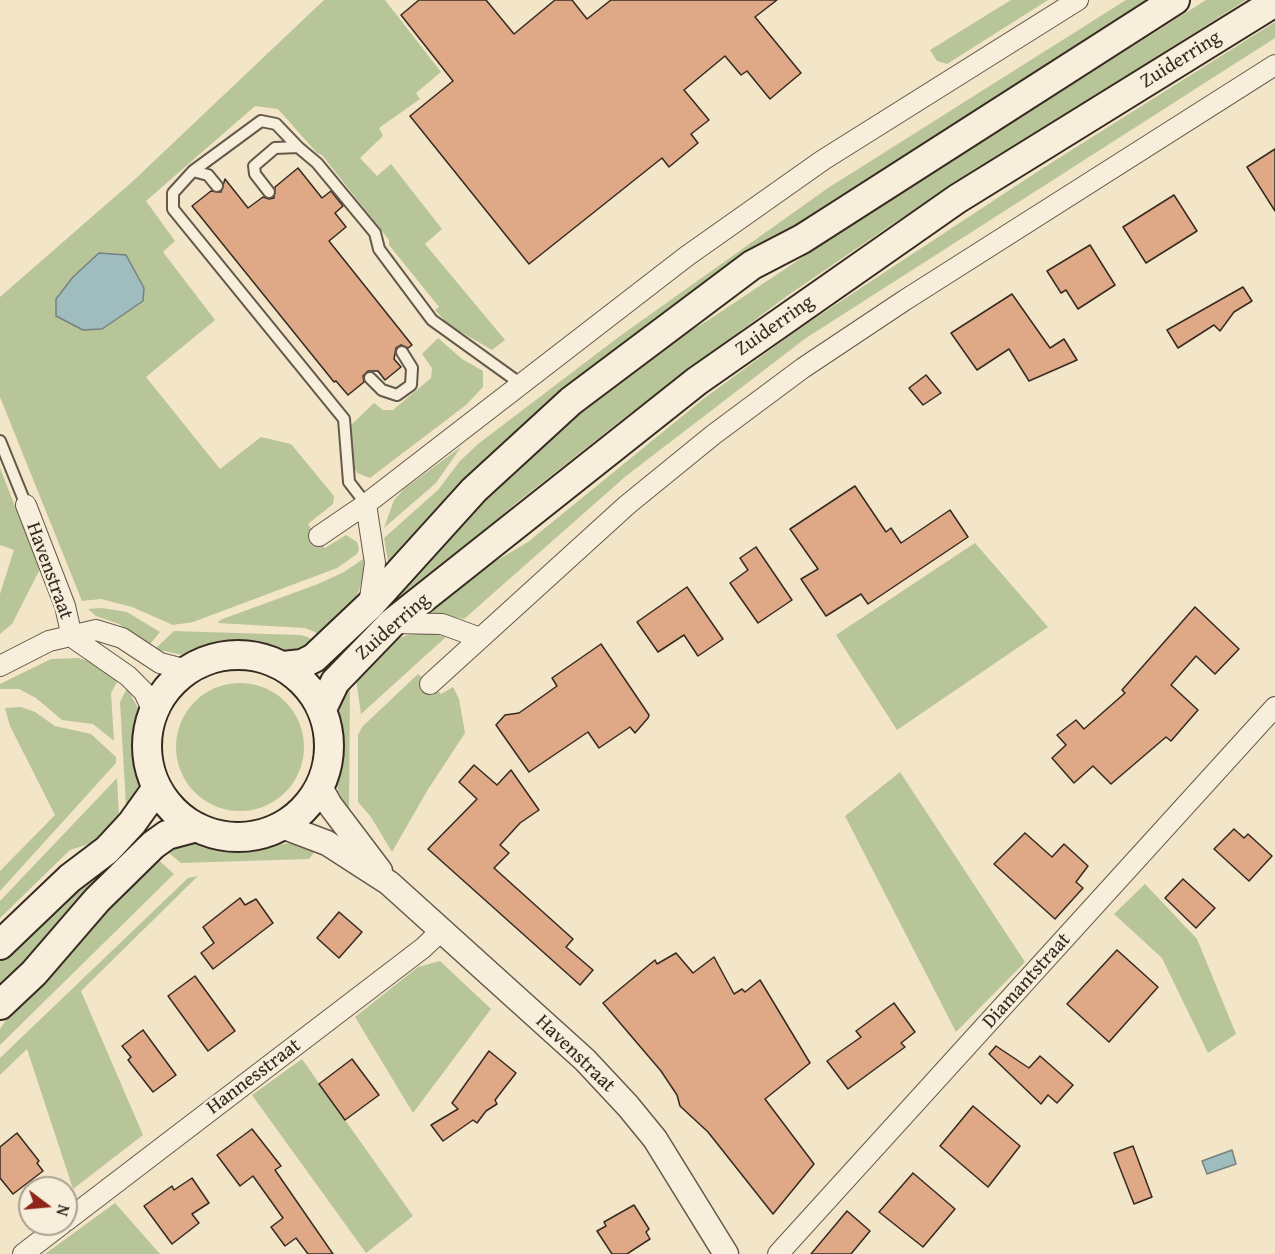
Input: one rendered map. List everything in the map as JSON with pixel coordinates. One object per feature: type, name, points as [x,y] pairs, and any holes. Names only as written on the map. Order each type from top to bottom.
[{"type":"main road","name":"Zuiderring","points":[[283,666],[302,664],[314,658],[369,606],[474,490],[571,401],[752,265],[802,239],[1175,0]]},
{"type":"main road","name":"Zuiderring","points":[[322,708],[334,682],[392,623],[697,381],[957,199],[1275,2]]},
{"type":"main road","points":[[236,654],[259,657],[283,666],[308,687],[322,708],[327,724],[330,745],[327,766],[320,787],[300,813],[282,826],[262,834],[241,837],[217,835],[196,827],[179,816],[157,788],[148,760],[147,740],[153,712],[171,683],[187,670],[214,657],[236,654]]},
{"type":"main road","points":[[0,945],[70,878],[107,850],[132,823],[157,788]]},
{"type":"main road","points":[[0,1005],[34,973],[97,900],[153,845],[167,835],[196,827]]},
{"type":"street","points":[[319,536],[366,504],[687,256],[823,160],[1078,0]]},
{"type":"street","points":[[430,684],[627,505],[803,368],[905,300],[1275,65]]},
{"type":"street","points":[[366,504],[375,563],[369,606]]},
{"type":"street","name":"Havenstraat","points":[[26,505],[65,606],[72,637]]},
{"type":"street","points":[[392,623],[442,624],[480,638]]},
{"type":"street","points":[[0,666],[49,641],[96,630],[122,638],[160,663],[187,670]]},
{"type":"street","points":[[72,637],[128,676],[144,692],[153,712]]},
{"type":"street","name":"Diamantstraat","points":[[778,1254],[1275,707]]},
{"type":"street","name":"Havenstraat","points":[[320,787],[330,805],[389,883]]},
{"type":"street","name":"Havenstraat","points":[[282,826],[327,843],[389,883],[585,1060],[655,1139],[726,1254]]},
{"type":"street","name":"Hannesstraat","points":[[78,1212],[423,948],[441,931]]},
{"type":"street","points":[[23,1254],[46,1236]]},
{"type":"lane","points":[[366,504],[349,482],[344,419],[173,209],[173,193],[193,171],[261,121],[276,124],[317,163],[375,233],[379,249],[432,320],[521,384]]},
{"type":"lane","points":[[269,192],[255,174],[254,166],[275,148],[298,147]]},
{"type":"lane","points":[[193,171],[208,175],[217,186]]},
{"type":"lane","points":[[370,378],[382,390],[397,395],[411,385],[412,368],[402,352]]},
{"type":"lane","points":[[0,441],[26,505]]},
{"type":"green space","points":[[324,0],[385,0],[441,72],[416,93],[420,99],[379,128],[383,136],[360,158],[377,176],[391,164],[442,229],[425,244],[505,340],[492,350],[449,325],[435,310],[439,307],[389,245],[389,240],[322,155],[317,153],[278,109],[255,106],[146,201],[175,241],[163,252],[215,320],[146,377],[220,469],[261,437],[291,444],[334,496],[333,504],[308,524],[325,548],[346,535],[357,542],[359,549],[357,554],[337,568],[193,622],[173,625],[132,607],[101,599],[82,601],[0,397],[0,297],[133,181]]},
{"type":"green space","points":[[1011,0],[1048,0],[947,64],[937,61],[930,50]]},
{"type":"green space","points":[[1126,0],[1148,0],[817,210],[722,277],[389,567],[384,538],[438,490],[460,461],[478,444],[620,336],[828,188]]},
{"type":"green space","points":[[1206,0],[1246,0],[891,225],[787,296],[624,418],[515,504],[339,659],[332,652],[546,432],[644,358],[707,321],[851,225]]},
{"type":"green space","points":[[1275,22],[1275,38],[806,338],[626,476],[464,619],[424,611],[464,580],[528,542],[702,400],[800,328],[1043,168]]},
{"type":"green space","points":[[438,338],[462,359],[483,371],[483,387],[466,405],[370,478],[357,473],[353,465],[351,425],[374,403],[383,410],[393,410],[431,378],[432,368],[422,354]]},
{"type":"green space","points":[[461,447],[436,483],[384,528],[394,500],[405,488]]},
{"type":"green space","points":[[0,468],[40,569],[12,624],[0,634],[0,594],[14,550],[0,545]]},
{"type":"green space","points":[[975,543],[1048,627],[897,730],[836,635]]},
{"type":"green space","points":[[363,559],[365,569],[359,591],[351,607],[322,639],[315,632],[305,628],[218,623],[220,620],[318,584],[344,572]]},
{"type":"green space","points":[[102,608],[127,612],[160,632],[150,644],[119,624],[96,616],[88,609]]},
{"type":"green space","points":[[174,631],[300,635],[308,637],[315,643],[295,652],[235,643],[182,655],[155,649]]},
{"type":"green space","points":[[431,633],[446,637],[361,714],[356,679],[392,641],[407,635]]},
{"type":"green space","points":[[78,658],[98,664],[118,680],[111,693],[114,741],[93,724],[62,720],[36,698],[19,689],[0,689],[0,684],[51,659]]},
{"type":"green space","points":[[418,674],[441,694],[453,687],[459,699],[465,733],[427,791],[392,852],[371,817],[358,802],[358,735],[362,727]]},
{"type":"green space","points":[[347,680],[350,687],[349,807],[347,810],[338,795],[337,779],[341,750],[339,700]]},
{"type":"green space","points":[[240,683],[265,688],[285,702],[299,722],[304,747],[299,772],[285,792],[265,806],[240,811],[215,806],[195,792],[181,772],[176,747],[181,722],[195,702],[215,688]]},
{"type":"green space","points":[[127,688],[140,712],[135,743],[139,786],[135,804],[129,811],[126,806],[120,702]]},
{"type":"green space","points":[[21,707],[35,712],[55,726],[91,734],[116,757],[116,763],[0,891],[0,871],[55,815],[10,726],[5,708]]},
{"type":"green space","points":[[900,772],[1025,962],[956,1032],[845,816]]},
{"type":"green space","points":[[117,778],[119,817],[95,842],[70,850],[0,918],[0,901]]},
{"type":"green space","points":[[136,836],[143,843],[0,995],[0,957]]},
{"type":"green space","points":[[195,840],[215,848],[241,849],[299,842],[317,849],[309,859],[181,863],[163,848]]},
{"type":"green space","points":[[154,856],[174,874],[0,1045],[0,1029],[24,993]]},
{"type":"green space","points":[[198,876],[81,991],[143,1135],[78,1185],[78,1176],[69,1176],[27,1049],[0,1075],[0,1058],[188,878]]},
{"type":"green space","points":[[1145,884],[1197,939],[1236,1034],[1208,1053],[1162,958],[1114,914]]},
{"type":"green space","points":[[440,961],[491,1009],[413,1113],[355,1017],[418,967]]},
{"type":"green space","points":[[302,1059],[413,1216],[366,1253],[252,1095]]},
{"type":"green space","points":[[115,1203],[160,1254],[45,1254],[70,1236],[78,1236],[78,1230]]},
{"type":"water","points":[[99,253],[126,255],[144,288],[143,301],[102,329],[83,330],[56,316],[56,299],[73,277]]},
{"type":"water","points":[[1232,1150],[1236,1164],[1207,1174],[1202,1161]]},
{"type":"building","points":[[419,0],[486,0],[514,34],[555,0],[572,0],[587,19],[611,0],[777,0],[755,17],[801,73],[770,99],[747,71],[741,75],[725,56],[684,90],[709,120],[691,134],[698,143],[669,167],[662,158],[529,264],[410,116],[453,81],[401,15]]},
{"type":"building","points":[[1275,149],[1275,211],[1247,167]]},
{"type":"building","points":[[298,168],[322,198],[331,191],[343,206],[335,213],[346,227],[329,241],[412,345],[408,348],[401,345],[396,348],[394,359],[401,367],[385,380],[378,371],[368,371],[363,376],[364,382],[348,395],[336,381],[334,382],[192,206],[211,191],[221,192],[225,179],[248,208],[263,197],[274,198],[275,187]]},
{"type":"building","points":[[1174,195],[1197,231],[1146,263],[1123,227]]},
{"type":"building","points":[[1090,245],[1115,285],[1078,309],[1066,290],[1061,293],[1047,271]]},
{"type":"building","points":[[1243,287],[1252,301],[1234,312],[1220,331],[1214,325],[1178,348],[1167,330]]},
{"type":"building","points":[[1012,294],[1050,348],[1064,339],[1077,360],[1029,381],[1009,349],[977,370],[951,333]]},
{"type":"building","points":[[926,375],[941,393],[923,405],[909,388]]},
{"type":"building","points":[[855,486],[886,532],[891,528],[901,543],[950,510],[968,537],[868,604],[861,594],[826,616],[801,579],[818,569],[790,529]]},
{"type":"building","points":[[756,547],[792,600],[758,623],[730,583],[748,570],[740,558]]},
{"type":"building","points":[[687,587],[723,639],[698,656],[684,635],[658,652],[637,622]]},
{"type":"building","points":[[1195,607],[1239,649],[1215,674],[1196,656],[1171,685],[1198,710],[1171,741],[1166,737],[1111,784],[1093,766],[1074,783],[1052,758],[1066,745],[1057,735],[1076,720],[1084,729],[1125,693],[1122,690]]},
{"type":"building","points":[[601,644],[649,715],[648,718],[635,733],[630,727],[599,748],[588,732],[529,772],[496,725],[505,715],[519,713],[557,686],[552,678]]},
{"type":"building","points":[[474,765],[497,785],[511,770],[539,810],[520,823],[500,845],[509,853],[494,868],[573,939],[566,947],[593,970],[580,985],[428,849],[477,799],[459,782]]},
{"type":"building","points":[[1234,829],[1244,838],[1248,834],[1272,856],[1249,881],[1214,849]]},
{"type":"building","points":[[1025,833],[1052,857],[1064,844],[1088,866],[1076,882],[1083,888],[1055,919],[994,864]]},
{"type":"building","points":[[1183,879],[1215,908],[1196,928],[1165,898]]},
{"type":"building","points":[[240,898],[245,905],[256,899],[273,923],[213,969],[201,953],[214,943],[203,927]]},
{"type":"building","points":[[339,912],[362,932],[339,958],[317,938]]},
{"type":"building","points":[[1117,950],[1158,987],[1109,1042],[1067,1004]]},
{"type":"building","points":[[676,953],[693,973],[714,957],[734,994],[742,989],[745,992],[760,980],[810,1063],[765,1099],[814,1164],[773,1214],[708,1132],[680,1106],[677,1095],[661,1071],[603,1003],[655,960],[657,964]]},
{"type":"building","points":[[195,976],[235,1031],[208,1051],[168,996]]},
{"type":"building","points":[[894,1003],[915,1032],[901,1043],[905,1047],[848,1089],[827,1061],[861,1037],[856,1031]]},
{"type":"building","points":[[143,1030],[176,1075],[153,1092],[128,1060],[131,1057],[122,1046]]},
{"type":"building","points":[[996,1046],[1029,1068],[1040,1056],[1073,1085],[1057,1103],[1048,1095],[1041,1104],[989,1054]]},
{"type":"building","points":[[489,1051],[516,1073],[495,1100],[497,1104],[486,1111],[477,1123],[473,1120],[443,1141],[431,1125],[458,1109],[452,1103]]},
{"type":"building","points":[[352,1059],[379,1095],[345,1120],[319,1084]]},
{"type":"building","points":[[973,1106],[1020,1146],[988,1187],[940,1146]]},
{"type":"building","points":[[252,1129],[281,1166],[275,1170],[333,1254],[308,1254],[296,1238],[285,1246],[271,1227],[283,1218],[253,1176],[240,1186],[217,1155]]},
{"type":"building","points":[[17,1133],[39,1161],[37,1163],[43,1171],[36,1176],[18,1176],[18,1190],[13,1194],[0,1178],[0,1147]]},
{"type":"building","points":[[1133,1146],[1152,1197],[1134,1204],[1114,1153]]},
{"type":"building","points":[[913,1173],[955,1209],[923,1247],[879,1212]]},
{"type":"building","points":[[192,1178],[209,1203],[192,1214],[199,1223],[172,1244],[144,1206],[172,1186],[174,1190]]},
{"type":"building","points":[[634,1205],[649,1229],[646,1232],[650,1239],[627,1254],[612,1254],[597,1231],[606,1226],[604,1222]]},
{"type":"building","points":[[847,1211],[870,1231],[851,1254],[811,1254]]}]
